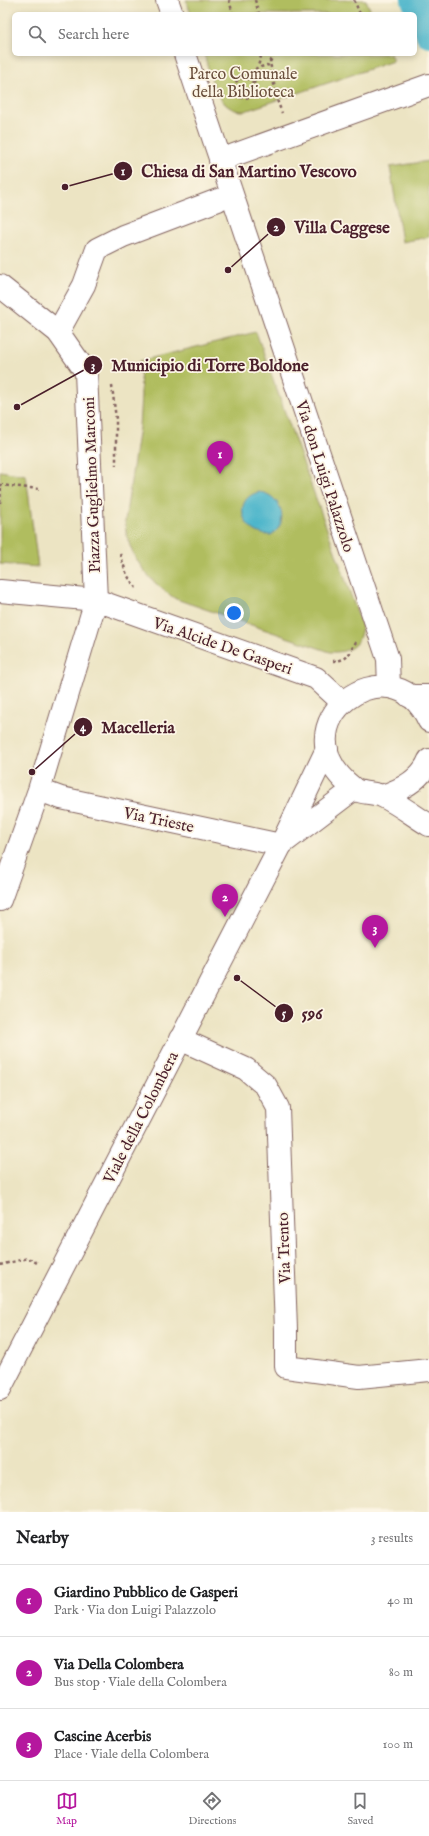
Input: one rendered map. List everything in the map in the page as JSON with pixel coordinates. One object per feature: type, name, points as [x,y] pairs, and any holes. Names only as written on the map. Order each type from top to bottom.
[{"type":"street","points":[[167,0],[171,12]]},
{"type":"street","name":"Via don Luigi Palazzolo","points":[[186,56],[388,659],[389,687]]},
{"type":"street","points":[[223,168],[429,85]]},
{"type":"street","points":[[58,332],[84,285],[97,249],[123,236],[218,200]]},
{"type":"street","name":"Piazza Guglielmo Marconi","points":[[0,286],[58,332],[86,372],[96,600],[39,790],[0,900]]},
{"type":"street","name":"Via Alcide De Gasperi","points":[[0,591],[96,600],[316,678],[342,702]]},
{"type":"street","points":[[429,721],[425,712],[416,700],[419,696],[389,687],[372,687],[356,692],[342,702],[332,716],[327,732],[327,749],[334,768],[354,789],[382,796],[429,826]]},
{"type":"street","name":"Viale della Colombera","points":[[0,1389],[281,845],[327,749]]},
{"type":"street","points":[[382,796],[399,790],[413,781],[428,763]]},
{"type":"street","name":"Viale della Colombera","points":[[281,845],[354,789]]},
{"type":"street","name":"Via Trieste","points":[[39,790],[61,798],[281,845]]},
{"type":"street","name":"Via Trento","points":[[180,1039],[246,1069],[266,1086],[278,1108],[286,1367],[359,1377],[429,1370]]},
{"type":"path","points":[[229,0],[232,12]]},
{"type":"path","points":[[255,0],[258,12]]},
{"type":"path","points":[[354,0],[359,12]]},
{"type":"path","points":[[261,56],[261,60],[250,76],[241,79],[235,86],[235,92],[244,98],[249,97],[253,93],[254,81],[261,67],[268,65],[271,67]]},
{"type":"path","points":[[269,56],[277,100],[283,114]]},
{"type":"path","points":[[270,62],[273,56]]},
{"type":"path","points":[[241,79],[248,79],[254,86]]},
{"type":"path","points":[[112,383],[116,420],[116,472]]},
{"type":"path","points":[[0,503],[1,485],[40,489]]},
{"type":"path","points":[[119,552],[127,575],[133,585],[141,592]]},
{"type":"path","points":[[331,661],[346,658],[352,653],[354,646],[360,639],[378,631]]},
{"type":"path","points":[[0,1265],[28,1258],[59,1275]]},
{"type":"green space","points":[[186,0],[366,0],[371,12],[190,12]]},
{"type":"green space","name":"Parco Comunale della Biblioteca","points":[[205,56],[391,56],[393,61],[245,111],[235,110],[227,106],[216,91]]},
{"type":"green space","points":[[429,161],[429,237],[402,242],[390,167]]},
{"type":"green space","points":[[256,332],[362,626],[359,639],[356,643],[352,647],[343,651],[330,652],[176,599],[148,576],[134,556],[126,533],[125,521],[139,427],[141,396],[140,361]]},
{"type":"green space","points":[[0,471],[26,475],[38,567],[0,564]]},
{"type":"water","points":[[259,492],[267,494],[273,498],[278,503],[281,510],[281,524],[271,535],[261,534],[253,530],[247,524],[244,516],[243,509],[245,502],[250,496]]},
{"type":"waterway","points":[[414,0],[429,35]]},
{"type":"place","name":"Chiesa di San Martino Vescovo","points":[[65,187]]},
{"type":"place","name":"Villa Caggese","points":[[228,270]]},
{"type":"place","name":"Municipio di Torre Boldone","points":[[17,407]]},
{"type":"place","name":"Giardino Pubblico de Gasperi","points":[[220,474]]},
{"type":"place","name":"Macelleria","points":[[32,772]]},
{"type":"place","name":"Via Della Colombera","points":[[225,917]]},
{"type":"place","name":"Cascine Acerbis","points":[[375,948]]},
{"type":"place","name":"596","points":[[237,978]]}]
